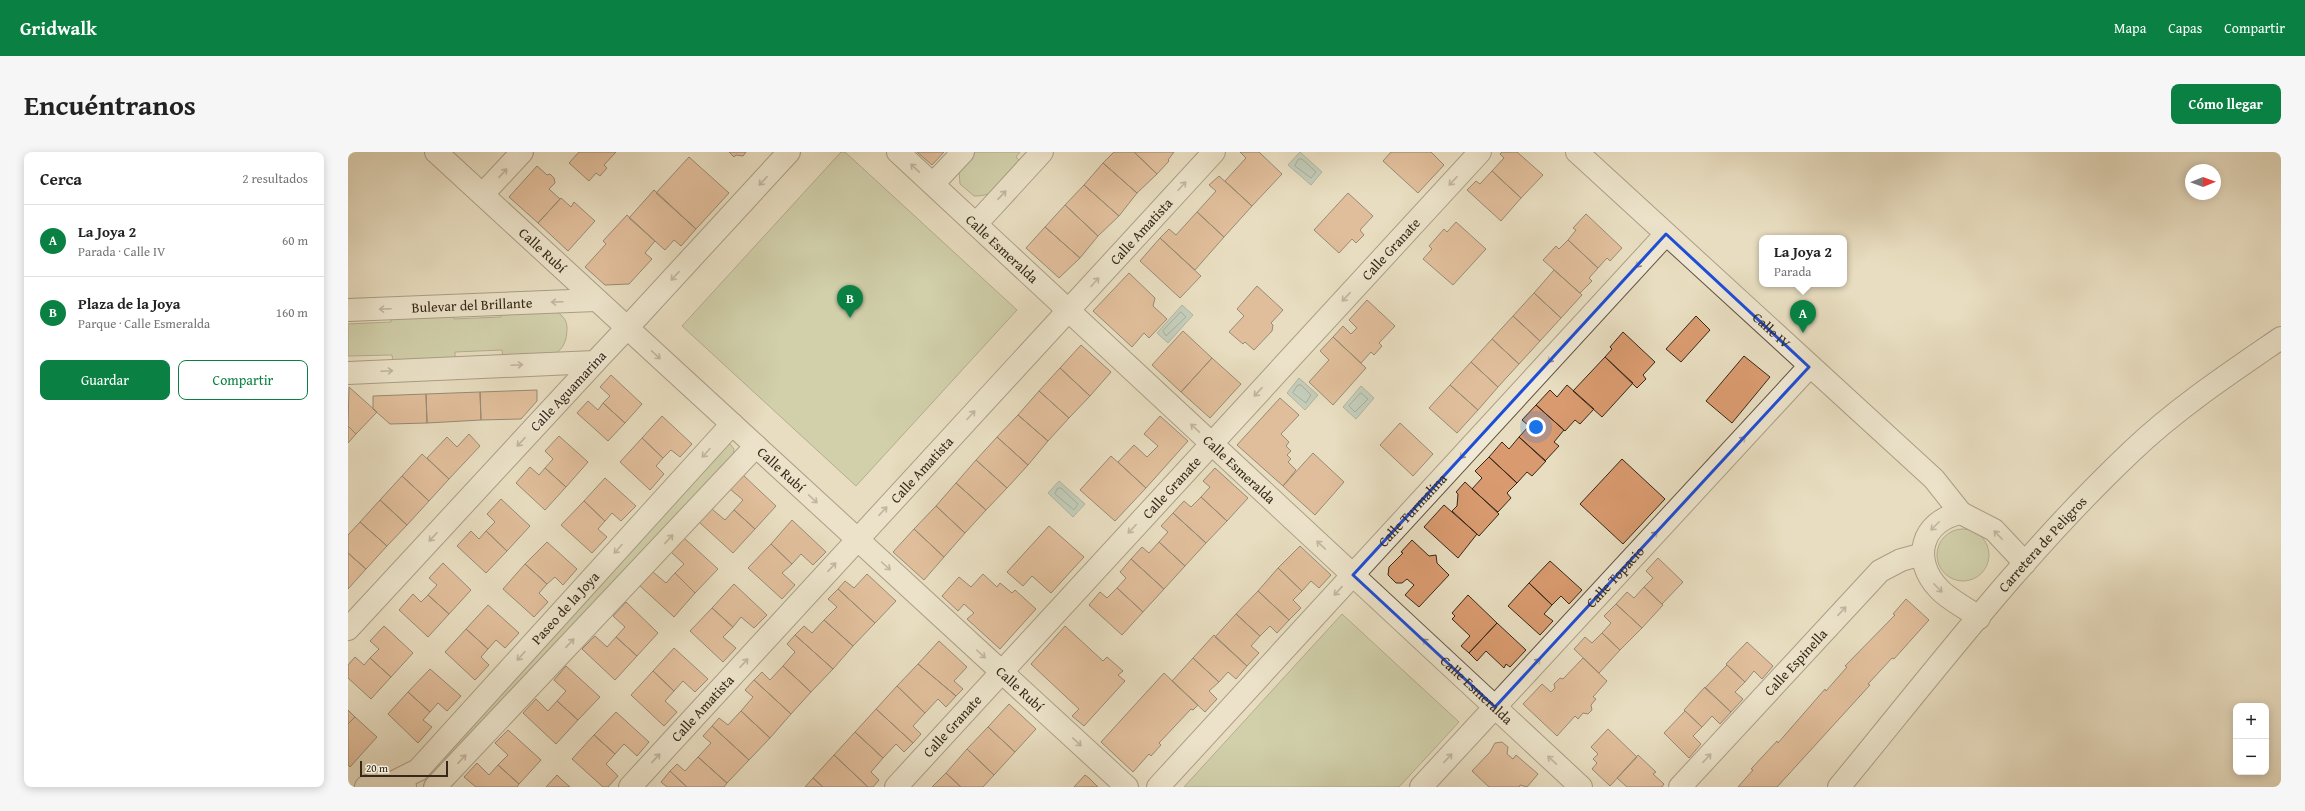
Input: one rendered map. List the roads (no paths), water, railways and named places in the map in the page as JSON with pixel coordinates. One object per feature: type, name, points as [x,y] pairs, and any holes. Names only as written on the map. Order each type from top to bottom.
[{"type":"street","name":"Calle Rubí","points":[[436,152],[1126,787]]},
{"type":"street","points":[[483,194],[522,152]]},
{"type":"street","name":"Calle Aguamarina","points":[[348,629],[789,152]]},
{"type":"street","name":"Calle Esmeralda","points":[[898,152],[1581,787]]},
{"type":"street","points":[[933,184],[963,152]]},
{"type":"street","points":[[976,224],[1042,152]]},
{"type":"street","name":"Calle Amatista","points":[[630,787],[1214,152]]},
{"type":"street","name":"Calle Granate","points":[[896,787],[1480,152]]},
{"type":"street","name":"Calle IV","points":[[1578,152],[1809,367],[1934,479],[1961,513]]},
{"type":"street","name":"Calle Turmalina","points":[[1158,787],[1666,234]]},
{"type":"street","name":"Bulevar del Brillante","points":[[348,310],[596,300]]},
{"type":"street","name":"Carretera de Peligros","points":[[1839,787],[2025,563],[2067,517],[2132,451],[2198,395],[2281,338]]},
{"type":"street","points":[[348,373],[595,362]]},
{"type":"street","name":"Calle Topacio","points":[[1421,787],[1809,367]]},
{"type":"street","name":"Paseo de la Joya","points":[[399,785],[418,770],[732,424]]},
{"type":"street","name":"Paseo de la Joya","points":[[435,787],[756,446]]},
{"type":"street","points":[[1979,618],[1940,591],[1928,576],[1923,554],[1924,541],[1932,527],[1948,516],[1961,513],[1994,530],[2025,563]]},
{"type":"street","name":"Calle Espinella","points":[[1680,787],[1880,571],[1901,560],[1923,554]]},
{"type":"street","points":[[366,787],[381,782],[399,785]]},
{"type":"water","points":[[1300,152],[1322,172],[1311,185],[1288,165]]},
{"type":"water","points":[[1182,305],[1193,315],[1168,343],[1157,333]]},
{"type":"water","points":[[1299,378],[1318,395],[1305,410],[1287,393]]},
{"type":"water","points":[[1361,386],[1374,398],[1356,419],[1343,407]]},
{"type":"water","points":[[1059,481],[1085,504],[1073,517],[1048,493]]},
{"type":"place","name":"Plaza de la Joya","points":[[850,318]]},
{"type":"place","name":"La Joya 2","points":[[1803,333]]}]
